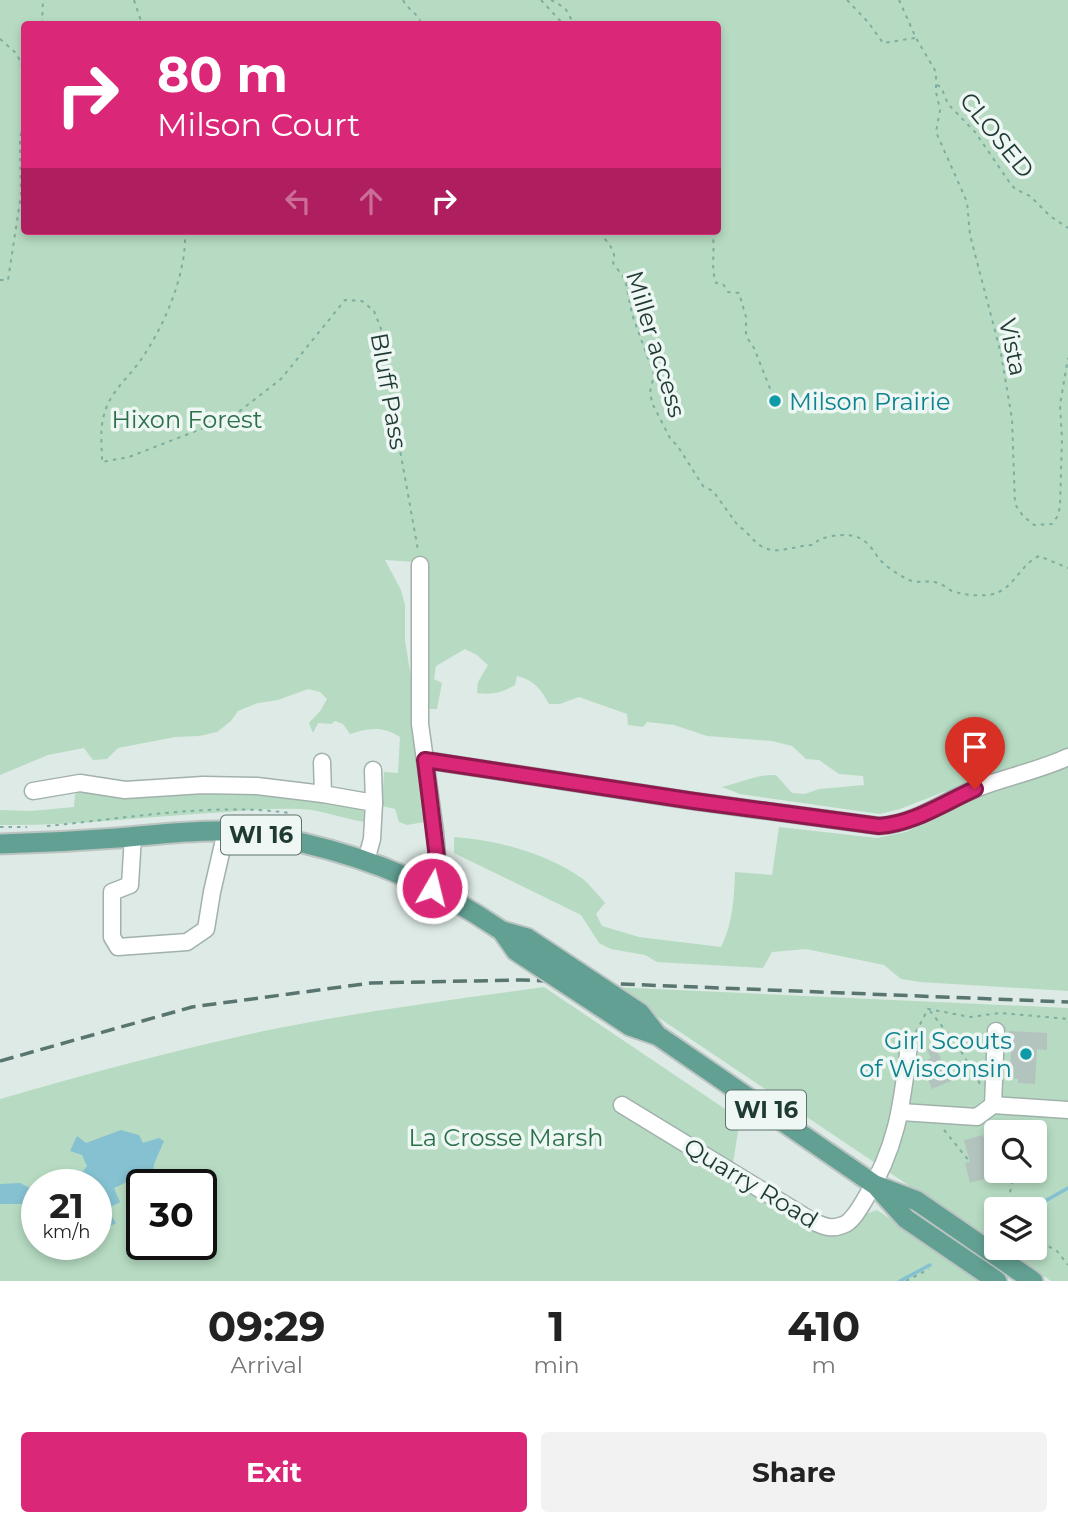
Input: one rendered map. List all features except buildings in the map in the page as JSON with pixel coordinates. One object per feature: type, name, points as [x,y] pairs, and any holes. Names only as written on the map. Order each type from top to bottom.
[{"type":"main road","name":"WI 16","points":[[0,844],[70,842],[189,831],[226,831],[294,841],[390,868],[432,888],[502,931],[527,938],[640,1013],[657,1035],[874,1185],[906,1219],[997,1281]]},
{"type":"main road","name":"WI 16","points":[[874,1185],[916,1201],[1033,1281]]},
{"type":"street","points":[[421,565],[420,724],[438,866],[432,888]]},
{"type":"street","points":[[425,760],[706,803],[879,826],[906,821],[975,789],[1068,757]]},
{"type":"street","points":[[323,762],[323,794]]},
{"type":"street","points":[[366,861],[372,839],[373,770]]},
{"type":"street","points":[[33,791],[80,783],[125,790],[203,785],[257,786],[374,803]]},
{"type":"street","points":[[133,836],[130,885],[112,892],[112,937],[118,947],[187,942],[206,929],[226,831]]},
{"type":"street","points":[[992,1105],[996,1031]]},
{"type":"street","name":"Quarry Road","points":[[622,1105],[812,1221],[828,1228],[846,1225],[885,1166],[901,1112],[909,1045]]},
{"type":"street","points":[[901,1112],[977,1116],[992,1105],[1068,1110]]},
{"type":"path","points":[[42,21],[43,0]]},
{"type":"path","points":[[134,0],[141,21]]},
{"type":"path","points":[[403,0],[420,21]]},
{"type":"path","points":[[541,0],[560,21]]},
{"type":"path","points":[[551,0],[565,8],[572,21]]},
{"type":"path","points":[[847,0],[883,43],[916,38]]},
{"type":"path","name":"Vista","points":[[899,0],[916,38],[936,72],[940,110],[936,132],[967,202],[970,234],[1001,354],[1012,419],[1015,504],[1023,516],[1034,525],[1052,524],[1060,507],[1060,405],[1068,358]]},
{"type":"path","points":[[0,39],[18,54],[21,63]]},
{"type":"path","name":"CLOSED","points":[[936,84],[941,87],[948,104],[975,132],[1015,189],[1030,196],[1049,216],[1068,228]]},
{"type":"path","points":[[0,280],[8,280],[21,195],[21,133]]},
{"type":"path","name":"Bluff Pass","points":[[185,235],[182,266],[159,332],[138,365],[115,388],[103,419],[102,462],[129,457],[232,417],[281,379],[345,300],[362,301],[374,311],[383,334],[391,400],[421,565]]},
{"type":"path","name":"Miller access","points":[[604,235],[612,246],[615,256],[613,263],[625,279],[632,314],[654,375],[650,392],[657,416],[703,486],[713,491],[739,527],[759,545],[766,549],[786,550],[799,545],[813,545],[818,539],[855,536],[863,539],[883,562],[908,579],[921,584],[938,583],[951,591],[969,596],[999,593],[1010,586],[1032,560],[1040,556],[1068,568]]},
{"type":"path","points":[[713,235],[716,245],[713,274],[716,283],[723,284],[728,292],[739,293],[746,317],[746,335],[773,396]]},
{"type":"path","points":[[40,826],[251,808],[289,813]]},
{"type":"path","points":[[0,827],[27,827]]},
{"type":"path","points":[[928,1009],[970,1017],[1000,1013],[1068,1019]]},
{"type":"path","points":[[909,1045],[928,1009]]},
{"type":"path","points":[[928,1009],[958,1046],[992,1105],[998,1120]]},
{"type":"path","points":[[943,1129],[970,1162]]},
{"type":"path","points":[[1047,1245],[1057,1251],[1068,1265]]},
{"type":"path","points":[[906,1281],[929,1269]]},
{"type":"green space","name":"Hixon Forest","points":[[0,0],[1068,0],[1068,991],[901,979],[884,965],[806,949],[772,952],[763,968],[657,962],[645,955],[611,949],[599,943],[581,915],[454,853],[454,837],[521,849],[554,862],[583,879],[605,903],[596,914],[602,926],[639,937],[721,947],[730,920],[735,872],[772,875],[779,827],[877,838],[906,832],[973,799],[974,789],[945,803],[946,791],[880,814],[740,794],[722,787],[769,775],[776,775],[792,793],[805,794],[819,789],[864,785],[863,776],[839,774],[819,760],[806,759],[792,746],[772,741],[707,736],[674,725],[647,722],[643,727],[628,725],[627,714],[579,697],[560,704],[549,704],[536,686],[517,676],[515,685],[506,690],[477,693],[478,682],[488,665],[465,649],[436,666],[434,679],[442,683],[437,709],[425,709],[428,563],[385,560],[401,590],[405,605],[405,640],[412,684],[413,736],[424,822],[407,825],[399,822],[395,809],[382,806],[384,772],[398,773],[400,737],[376,729],[350,734],[343,724],[335,721],[331,724],[318,723],[313,733],[309,723],[327,699],[320,692],[308,689],[238,711],[231,721],[217,732],[118,748],[107,759],[93,760],[84,748],[48,755],[0,775]]},
{"type":"green space","points":[[78,791],[306,793],[364,808],[369,818],[364,822],[312,810],[280,809],[0,825],[0,810],[31,811],[74,807]]},
{"type":"green space","name":"La Crosse Marsh","points":[[544,987],[740,1119],[731,1176],[813,1229],[851,1229],[866,1214],[877,1210],[985,1281],[0,1281],[0,1099],[197,1046],[368,1012]]},
{"type":"green space","points":[[613,987],[1068,1008],[1068,1281],[1051,1281],[1020,1260],[1047,1260],[1047,1197],[984,1197],[984,1236]]},
{"type":"water","points":[[121,1130],[139,1135],[143,1143],[159,1138],[164,1141],[154,1169],[126,1169],[126,1182],[114,1188],[120,1202],[112,1206],[112,1169],[85,1169],[87,1166],[82,1155],[70,1151],[77,1136],[86,1143]]},
{"type":"water","points":[[0,1184],[21,1184],[21,1204],[0,1204]]},
{"type":"waterway","points":[[1047,1200],[1068,1188]]},
{"type":"waterway","points":[[900,1281],[930,1265]]},
{"type":"railway","points":[[0,1061],[192,1007],[371,983],[522,980],[1068,1002]]},
{"type":"place","name":"Milson Prairie","points":[[775,401]]},
{"type":"place","name":"Girl Scouts of Wisconsin","points":[[1026,1054]]},
{"type":"route","points":[[432,888],[438,866],[425,760],[879,826],[906,821],[975,789]]}]
